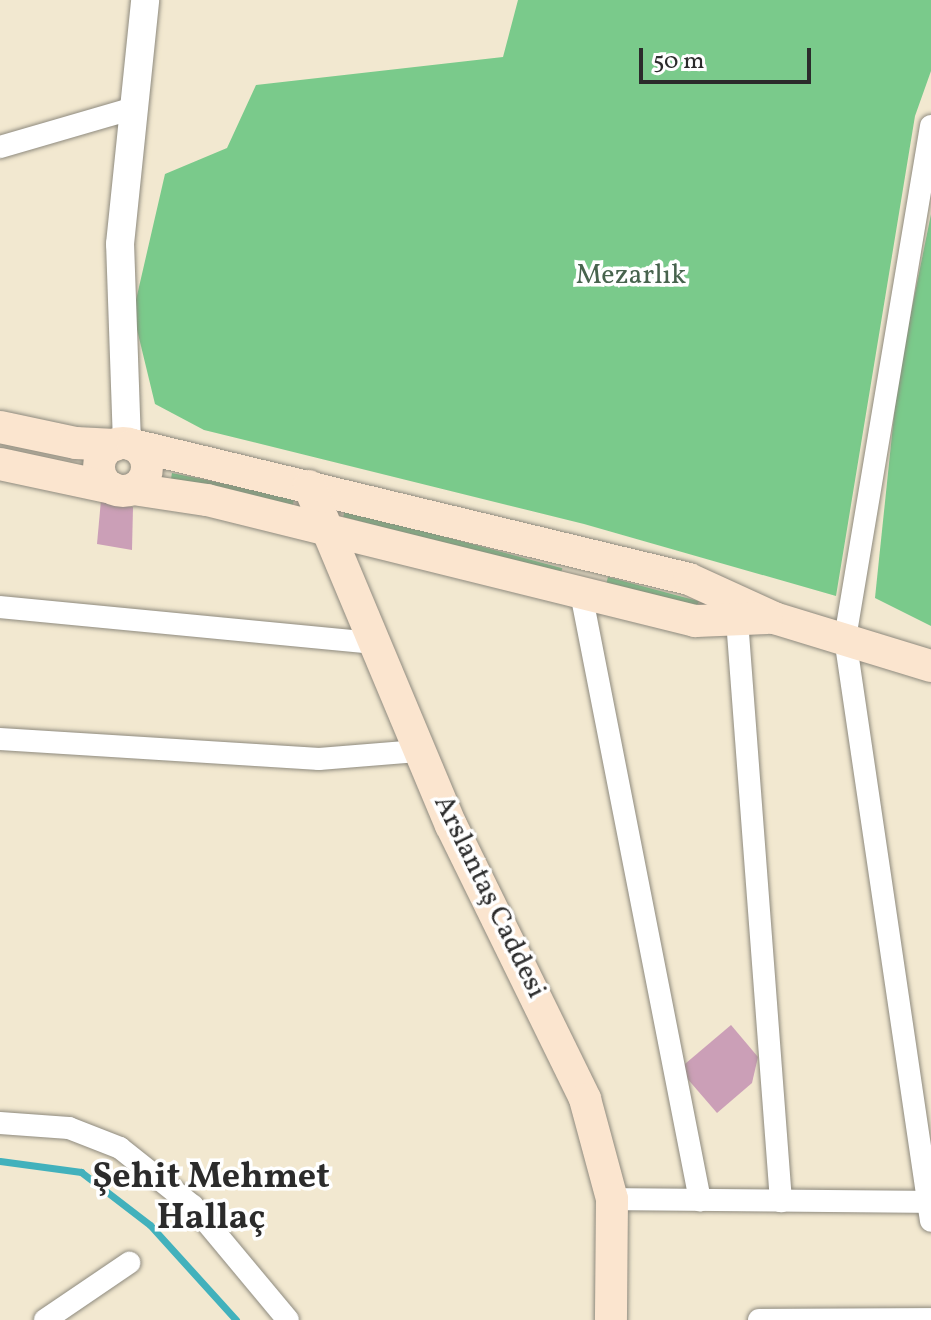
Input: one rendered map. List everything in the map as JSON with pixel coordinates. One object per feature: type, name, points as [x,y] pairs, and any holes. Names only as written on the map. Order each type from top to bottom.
[{"type":"main road","points":[[0,427],[125,444],[689,579],[774,618],[931,666]]},
{"type":"main road","points":[[122,489],[147,468],[125,444]]},
{"type":"main road","points":[[0,464],[122,489],[207,500],[695,621],[774,618]]},
{"type":"main road","name":"Arslantaş Caddesi","points":[[309,486],[418,751],[579,1085],[612,1199],[611,1319]]},
{"type":"street","points":[[125,444],[120,244],[145,0]]},
{"type":"street","points":[[0,147],[134,108]]},
{"type":"street","points":[[612,1199],[781,1201],[929,1208],[845,638],[931,126]]},
{"type":"street","points":[[581,593],[700,1200]]},
{"type":"street","points":[[0,607],[374,643]]},
{"type":"street","points":[[737,620],[781,1201]]},
{"type":"street","points":[[0,739],[319,759],[418,751]]},
{"type":"street","points":[[0,1123],[69,1128],[120,1148],[193,1206],[288,1320]]},
{"type":"street","points":[[45,1320],[129,1263]]},
{"type":"street","points":[[759,1320],[931,1319]]},
{"type":"green space","name":"Mezarlık","points":[[518,0],[931,0],[931,71],[915,116],[836,596],[584,524],[204,430],[155,404],[133,313],[165,174],[227,148],[256,85],[503,57]]},
{"type":"green space","points":[[931,214],[931,626],[875,598],[898,377]]},
{"type":"green space","points":[[172,473],[294,498],[293,505],[171,479]]},
{"type":"green space","points":[[345,510],[562,568],[561,575],[343,517]]},
{"type":"green space","points":[[608,577],[699,601],[697,609],[606,585]]},
{"type":"building","points":[[101,500],[133,507],[132,550],[97,544]]},
{"type":"building","points":[[731,1025],[758,1057],[752,1083],[717,1113],[679,1069]]},
{"type":"waterway","points":[[0,1161],[81,1172],[150,1225],[236,1320]]},
{"type":"district","name":"Şehit Mehmet Hallaç","points":[[211,1198]]}]
